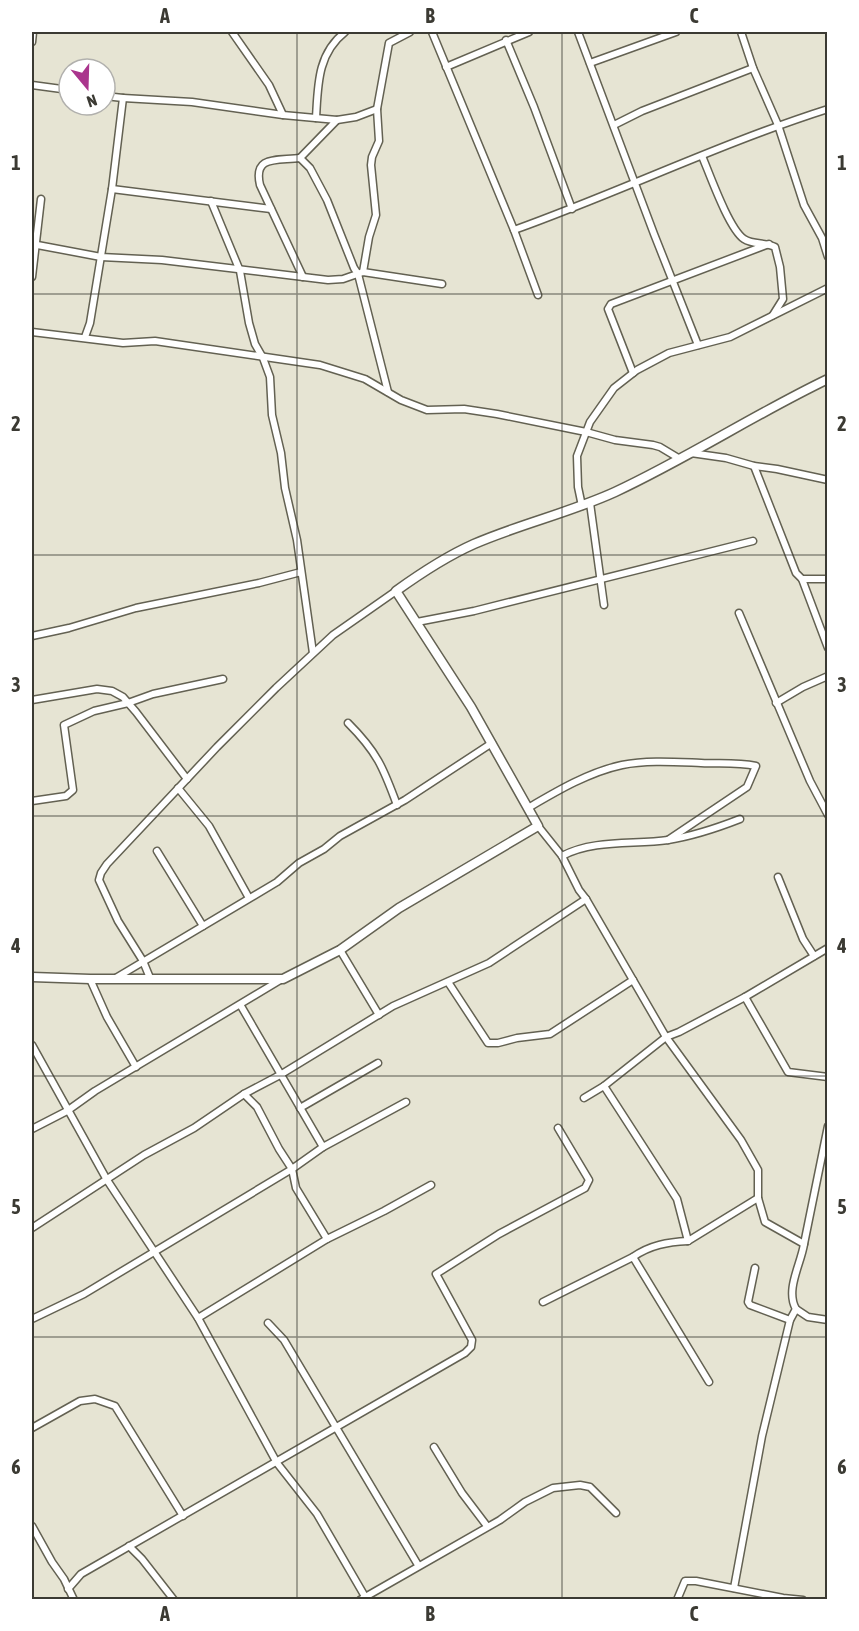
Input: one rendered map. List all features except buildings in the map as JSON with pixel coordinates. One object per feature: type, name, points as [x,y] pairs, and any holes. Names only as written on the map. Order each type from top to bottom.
[{"type":"street","points":[[32,42],[33,32]]},
{"type":"street","points":[[232,32],[269,85],[283,115]]},
{"type":"street","points":[[316,118],[322,61],[332,45],[345,32]]},
{"type":"street","points":[[388,392],[361,273],[376,215],[371,165],[379,141],[377,109],[389,43],[410,32]]},
{"type":"street","points":[[432,32],[514,230],[538,295]]},
{"type":"street","points":[[446,67],[529,32]]},
{"type":"street","points":[[578,32],[698,345]]},
{"type":"street","points":[[590,63],[676,32]]},
{"type":"street","points":[[741,32],[753,68],[778,125],[804,205],[822,237],[828,257]]},
{"type":"street","points":[[506,40],[572,209]]},
{"type":"street","points":[[614,125],[642,111],[753,68]]},
{"type":"street","points":[[32,85],[57,88]]},
{"type":"street","points":[[117,97],[192,102],[337,120],[356,117],[377,109]]},
{"type":"street","points":[[85,337],[90,323],[112,189],[123,98]]},
{"type":"street","points":[[514,230],[572,209],[778,125],[828,109]]},
{"type":"street","points":[[303,277],[260,185],[258,167],[263,163],[300,158],[337,120]]},
{"type":"street","points":[[702,156],[735,231],[746,240],[775,247],[780,267],[783,299],[772,315]]},
{"type":"street","points":[[300,158],[310,168],[320,185],[354,268],[361,273]]},
{"type":"street","points":[[112,189],[271,209]]},
{"type":"street","points":[[32,277],[33,244],[41,199]]},
{"type":"street","points":[[211,201],[240,271],[249,323],[272,388],[272,415],[297,540],[314,653]]},
{"type":"street","points":[[33,244],[101,257],[162,260],[328,280],[343,279],[361,273],[442,284]]},
{"type":"street","points":[[633,373],[608,309],[611,304],[769,244]]},
{"type":"street","points":[[604,605],[586,504],[578,487],[577,456],[590,422],[608,396],[614,388],[633,373],[669,353],[730,337],[828,288]]},
{"type":"street","points":[[32,332],[123,343],[155,341],[320,365],[365,379],[401,400],[427,410],[464,409],[586,432],[615,440],[660,447],[680,459]]},
{"type":"street","points":[[150,978],[143,961],[118,921],[99,880],[101,873],[106,864],[225,738],[333,635],[423,571],[474,544],[586,504],[680,459],[780,402],[828,379]]},
{"type":"street","points":[[691,453],[726,458],[754,466],[828,480]]},
{"type":"street","points":[[754,466],[796,573],[802,579],[828,648]]},
{"type":"street","points":[[417,622],[474,611],[753,541]]},
{"type":"street","points":[[32,636],[69,628],[136,608],[301,572]]},
{"type":"street","points":[[802,579],[828,579]]},
{"type":"street","points":[[396,591],[492,743],[538,826],[562,856],[579,890],[666,1037],[741,1140],[758,1170],[758,1198],[765,1222],[804,1244]]},
{"type":"street","points":[[739,613],[810,782],[828,815]]},
{"type":"street","points":[[776,703],[828,676]]},
{"type":"street","points":[[32,801],[66,795],[73,790],[64,725],[94,711],[153,694],[223,679]]},
{"type":"street","points":[[32,700],[97,689],[112,691],[123,697],[187,779]]},
{"type":"street","points":[[348,723],[366,741],[378,759],[397,805]]},
{"type":"street","points":[[114,979],[277,882],[298,863],[324,849],[355,827],[397,805],[492,743]]},
{"type":"street","points":[[528,808],[604,770],[623,765],[649,762],[718,764],[733,762],[756,766],[747,787],[668,840]]},
{"type":"street","points":[[178,788],[209,826],[249,898]]},
{"type":"street","points":[[562,856],[578,849],[668,840],[710,830],[740,819]]},
{"type":"street","points":[[32,1129],[67,1111],[283,979],[340,950],[399,908],[538,826]]},
{"type":"street","points":[[157,851],[202,926]]},
{"type":"street","points":[[778,877],[803,939],[814,956]]},
{"type":"street","points":[[32,1228],[144,1155],[194,1128],[244,1094],[280,1075],[393,1006],[489,963],[586,899]]},
{"type":"street","points":[[584,1098],[604,1086],[666,1037],[745,997],[828,948]]},
{"type":"street","points":[[340,950],[379,1015]]},
{"type":"street","points":[[32,977],[225,981],[283,979]]},
{"type":"street","points":[[90,979],[103,1009],[136,1067]]},
{"type":"street","points":[[448,982],[488,1043],[498,1043],[550,1034],[633,980]]},
{"type":"street","points":[[745,997],[788,1072],[828,1077]]},
{"type":"street","points":[[241,1006],[323,1148]]},
{"type":"street","points":[[32,1045],[107,1180],[198,1318],[277,1462],[317,1514],[364,1599],[525,1502],[553,1488],[580,1485],[590,1487],[616,1513]]},
{"type":"street","points":[[300,1108],[378,1063]]},
{"type":"street","points":[[604,1086],[676,1199],[688,1241]]},
{"type":"street","points":[[244,1094],[257,1107],[292,1169],[297,1188],[327,1239]]},
{"type":"street","points":[[32,1319],[84,1294],[323,1148],[406,1102]]},
{"type":"street","points":[[828,1126],[792,1298],[796,1309],[808,1317],[828,1320]]},
{"type":"street","points":[[68,1589],[81,1574],[465,1353],[471,1347],[472,1340],[436,1274],[499,1234],[585,1188],[589,1180],[558,1128]]},
{"type":"street","points":[[198,1318],[327,1239],[432,1185]]},
{"type":"street","points":[[543,1302],[643,1250],[667,1242],[688,1241],[758,1198]]},
{"type":"street","points":[[633,1257],[709,1382]]},
{"type":"street","points":[[754,1268],[748,1302],[750,1305],[790,1320]]},
{"type":"street","points":[[734,1588],[762,1436],[790,1320],[796,1309]]},
{"type":"street","points":[[268,1323],[284,1340],[418,1565]]},
{"type":"street","points":[[32,1428],[80,1401],[95,1399],[115,1406],[183,1516]]},
{"type":"street","points":[[434,1448],[462,1493],[487,1526]]},
{"type":"street","points":[[32,1526],[74,1599]]},
{"type":"street","points":[[129,1546],[174,1599]]},
{"type":"street","points":[[677,1599],[685,1581],[734,1588],[757,1597],[803,1599]]}]
